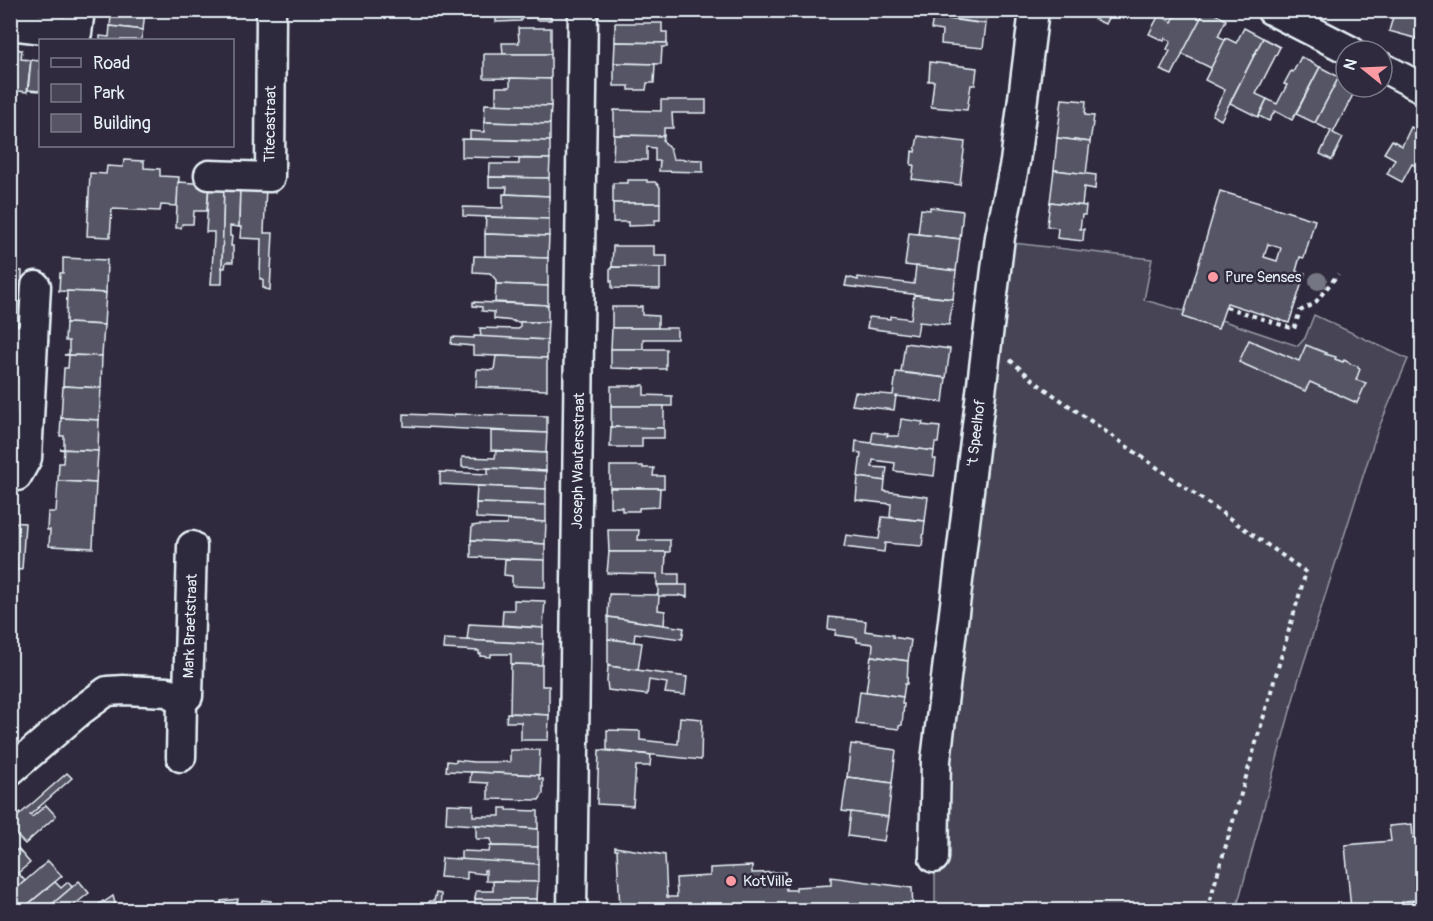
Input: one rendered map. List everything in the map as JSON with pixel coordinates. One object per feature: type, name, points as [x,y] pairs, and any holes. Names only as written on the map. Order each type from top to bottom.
[{"type":"street","name":"Titecastraat","points":[[209,175],[270,177],[271,10]]},
{"type":"street","name":"Joseph Wautersstraat","points":[[572,910],[583,10]]},
{"type":"street","name":"'t Speelhof","points":[[934,858],[936,760],[1000,237],[1016,162],[1034,10]]},
{"type":"street","points":[[1271,10],[1334,42]]},
{"type":"street","points":[[10,25],[78,28]]},
{"type":"street","points":[[1394,73],[1422,88]]},
{"type":"street","points":[[10,478],[18,476],[27,458],[22,340],[36,286]]},
{"type":"street","name":"Mark Braetstraat","points":[[182,701],[188,696],[192,546]]},
{"type":"street","name":"Mark Braetstraat","points":[[10,771],[107,691],[168,692],[182,701]]},
{"type":"street","name":"Mark Braetstraat","points":[[182,701],[182,757]]},
{"type":"lane","points":[[1407,910],[1422,909]]},
{"type":"path","points":[[1226,307],[1294,329],[1300,311],[1315,303],[1338,274]]},
{"type":"path","points":[[987,342],[1038,384],[1306,572],[1207,910]]},
{"type":"green space","points":[[1005,242],[1152,259],[1144,300],[1184,311],[1183,317],[1218,328],[1221,320],[1298,346],[1305,338],[1314,315],[1408,359],[1377,432],[1299,678],[1236,910],[935,910],[935,859],[942,755]]},
{"type":"green space","points":[[11,349],[19,355],[23,372],[15,379],[12,444],[20,451],[11,471]]},
{"type":"building","points":[[103,10],[145,11],[143,30],[110,26],[111,16],[103,15]]},
{"type":"building","points":[[496,10],[551,10],[551,20],[536,20],[536,17],[521,18],[521,21],[496,22]]},
{"type":"building","points":[[954,10],[988,10],[986,24],[953,19]]},
{"type":"building","points":[[1099,10],[1112,10],[1105,24],[1094,19]]},
{"type":"building","points":[[1178,10],[1205,10],[1172,75],[1160,70],[1170,51],[1167,49],[1171,41],[1165,38],[1164,41],[1149,34],[1159,15],[1172,22]]},
{"type":"building","points":[[1205,10],[1226,20],[1218,36],[1226,40],[1211,68],[1182,54]]},
{"type":"building","points":[[1395,10],[1422,10],[1422,40],[1389,31]]},
{"type":"building","points":[[933,17],[986,24],[983,48],[941,44],[942,31],[931,29]]},
{"type":"building","points":[[615,23],[662,23],[662,32],[667,32],[667,43],[615,42]]},
{"type":"building","points":[[110,26],[143,30],[141,39],[100,39],[100,36],[109,37]]},
{"type":"building","points":[[518,28],[551,28],[551,54],[503,54],[502,43],[519,43]]},
{"type":"building","points":[[1244,28],[1263,38],[1221,120],[1212,115],[1225,90],[1205,80],[1226,38],[1236,43]]},
{"type":"building","points":[[1263,38],[1280,47],[1256,94],[1267,99],[1258,117],[1230,103]]},
{"type":"building","points":[[615,42],[667,43],[667,47],[662,47],[661,64],[614,63]]},
{"type":"building","points":[[10,46],[14,47],[13,49],[22,50],[21,59],[31,60],[27,92],[10,90]]},
{"type":"building","points":[[484,54],[551,54],[551,79],[484,78]]},
{"type":"building","points":[[1301,57],[1320,67],[1292,120],[1275,111],[1269,121],[1259,116],[1267,99],[1277,104],[1287,85],[1284,84]]},
{"type":"building","points":[[31,60],[39,61],[39,91],[28,90]]},
{"type":"building","points":[[930,62],[977,68],[975,85],[971,85],[967,110],[931,107],[934,81],[928,81]]},
{"type":"building","points":[[614,63],[655,64],[654,83],[647,83],[646,90],[629,90],[629,86],[614,86]]},
{"type":"building","points":[[1320,67],[1334,74],[1334,87],[1315,123],[1296,114]]},
{"type":"building","points":[[510,78],[551,79],[551,106],[496,105],[496,87],[510,87]]},
{"type":"building","points":[[1334,87],[1334,99],[1351,99],[1333,133],[1343,138],[1332,160],[1320,154],[1331,131],[1315,123]]},
{"type":"building","points":[[1062,99],[1086,101],[1085,115],[1094,116],[1090,142],[1057,138]]},
{"type":"building","points":[[661,100],[706,100],[706,113],[672,113],[673,128],[664,128],[664,136],[614,135],[614,110],[661,111]]},
{"type":"building","points":[[485,104],[551,106],[550,124],[484,122]]},
{"type":"building","points":[[484,122],[550,124],[550,141],[470,139],[470,131],[484,132]]},
{"type":"building","points":[[1411,127],[1422,133],[1422,169],[1412,164],[1402,182],[1387,174],[1395,159],[1384,153],[1392,140],[1402,146]]},
{"type":"building","points":[[614,135],[664,136],[663,141],[670,148],[673,159],[703,160],[703,172],[659,171],[660,161],[655,161],[655,148],[647,147],[647,160],[613,160]]},
{"type":"building","points":[[918,136],[965,142],[960,185],[912,179],[914,165],[911,165],[912,151],[915,152]]},
{"type":"building","points":[[1057,138],[1090,142],[1086,174],[1054,170]]},
{"type":"building","points":[[462,139],[550,141],[550,159],[462,157]]},
{"type":"building","points":[[519,159],[550,159],[549,178],[489,177],[490,164],[519,164]]},
{"type":"building","points":[[124,160],[144,161],[144,168],[160,169],[160,176],[179,177],[177,206],[161,205],[160,211],[112,209],[110,237],[87,236],[90,173],[106,174],[107,166],[123,167]]},
{"type":"building","points":[[1054,170],[1096,175],[1095,189],[1084,187],[1082,206],[1050,202]]},
{"type":"building","points":[[489,177],[549,178],[549,196],[506,194],[507,187],[489,187]]},
{"type":"building","points":[[628,180],[655,182],[660,187],[660,203],[613,203],[613,183],[628,183]]},
{"type":"building","points":[[178,182],[209,184],[207,211],[194,211],[193,224],[182,224],[181,228],[176,228]]},
{"type":"building","points":[[209,184],[224,184],[222,284],[211,284],[214,232],[206,232]]},
{"type":"building","points":[[224,184],[240,185],[239,227],[230,226],[233,262],[226,262],[225,268],[222,268]]},
{"type":"building","points":[[240,185],[266,186],[264,233],[273,233],[270,290],[263,288],[263,279],[260,279],[261,239],[240,238]]},
{"type":"building","points":[[1220,191],[1315,220],[1304,258],[1300,257],[1296,271],[1305,273],[1289,323],[1227,303],[1218,329],[1183,317]],"holes":[[[1268,244],[1281,248],[1277,261],[1264,257]]]},
{"type":"building","points":[[503,194],[549,196],[549,219],[463,216],[463,207],[503,208]]},
{"type":"building","points":[[1050,202],[1086,206],[1080,229],[1084,229],[1083,241],[1057,238],[1058,228],[1047,226]]},
{"type":"building","points":[[613,203],[660,203],[660,220],[655,220],[655,225],[628,226],[628,222],[613,222]]},
{"type":"building","points":[[930,207],[963,211],[960,239],[918,234],[921,209],[930,210]]},
{"type":"building","points":[[486,217],[549,219],[549,236],[485,234]]},
{"type":"building","points":[[909,233],[960,239],[956,271],[905,265]]},
{"type":"building","points":[[485,234],[549,236],[548,258],[485,256]]},
{"type":"building","points":[[613,246],[654,246],[654,256],[667,256],[667,268],[612,267]]},
{"type":"building","points":[[474,256],[548,258],[548,286],[496,284],[496,280],[490,273],[473,272]]},
{"type":"building","points":[[63,258],[107,260],[106,293],[59,291],[60,273],[63,273]]},
{"type":"building","points":[[916,266],[956,271],[953,299],[845,286],[847,277],[858,280],[858,277],[914,284]]},
{"type":"building","points":[[612,267],[660,268],[660,289],[612,288],[610,269]]},
{"type":"building","points":[[10,270],[22,271],[21,309],[19,306],[10,306]]},
{"type":"building","points":[[496,284],[548,286],[548,305],[495,302]]},
{"type":"building","points":[[67,291],[106,293],[104,325],[66,323]]},
{"type":"building","points":[[914,295],[953,299],[949,325],[919,322],[917,335],[867,328],[869,317],[890,319],[890,316],[911,319]]},
{"type":"building","points":[[473,302],[548,305],[548,322],[514,322],[494,319],[494,312],[482,311],[482,307],[473,306]]},
{"type":"building","points":[[642,306],[642,315],[658,316],[658,328],[612,328],[612,307]]},
{"type":"building","points":[[520,322],[548,322],[547,340],[481,337],[480,328],[518,329]]},
{"type":"building","points":[[66,323],[104,325],[102,356],[64,355],[69,354],[69,341],[65,341]]},
{"type":"building","points":[[612,328],[677,328],[677,339],[643,339],[643,349],[611,349]]},
{"type":"building","points":[[474,336],[547,340],[547,358],[473,355],[473,346],[451,344],[452,337],[474,338]]},
{"type":"building","points":[[1249,340],[1299,361],[1306,345],[1336,357],[1335,359],[1358,366],[1360,369],[1356,380],[1366,383],[1357,403],[1310,382],[1305,391],[1239,362]]},
{"type":"building","points":[[905,343],[950,349],[946,378],[901,372]]},
{"type":"building","points":[[611,349],[666,349],[666,369],[611,368]]},
{"type":"building","points":[[69,355],[102,356],[101,388],[63,386],[64,368],[68,368]]},
{"type":"building","points":[[496,356],[547,358],[547,390],[476,387],[477,369],[494,370]]},
{"type":"building","points":[[896,372],[946,378],[943,402],[896,396],[894,410],[852,405],[855,392],[893,395]]},
{"type":"building","points":[[644,385],[644,395],[672,396],[672,406],[611,406],[611,386]]},
{"type":"building","points":[[63,386],[101,388],[99,420],[61,418]]},
{"type":"building","points":[[611,406],[664,406],[664,428],[611,427]]},
{"type":"building","points":[[404,414],[547,416],[547,433],[404,426]]},
{"type":"building","points":[[61,418],[99,420],[98,451],[60,449],[64,449],[64,436],[60,436]]},
{"type":"building","points":[[901,419],[940,427],[938,443],[935,443],[934,451],[871,443],[873,432],[888,434],[887,436],[899,436]]},
{"type":"building","points":[[611,427],[664,428],[664,438],[642,438],[642,447],[610,447]]},
{"type":"building","points":[[491,431],[547,433],[546,453],[491,450]]},
{"type":"building","points":[[856,441],[934,451],[933,459],[936,459],[934,476],[894,471],[895,463],[873,460],[872,467],[887,468],[885,481],[858,477],[861,453],[855,452]]},
{"type":"building","points":[[60,449],[98,451],[96,483],[58,481],[59,463],[63,463],[64,450]]},
{"type":"building","points":[[496,451],[546,453],[546,471],[462,467],[462,457],[495,458]]},
{"type":"building","points":[[610,466],[654,468],[653,476],[664,476],[664,488],[610,488]]},
{"type":"building","points":[[488,468],[546,471],[546,489],[440,484],[440,472],[488,474]]},
{"type":"building","points":[[858,477],[885,481],[884,491],[928,497],[925,521],[890,517],[891,504],[856,500]]},
{"type":"building","points":[[58,481],[96,483],[93,548],[49,546],[48,512],[56,512]]},
{"type":"building","points":[[477,486],[546,489],[546,505],[476,503]]},
{"type":"building","points":[[610,488],[660,488],[659,507],[639,508],[639,511],[622,511],[622,507],[610,507]]},
{"type":"building","points":[[476,503],[546,505],[546,522],[476,518]]},
{"type":"building","points":[[882,517],[925,521],[922,546],[885,543],[884,552],[844,547],[846,535],[879,539]]},
{"type":"building","points":[[507,520],[546,522],[545,544],[471,540],[472,526],[507,525]]},
{"type":"building","points":[[10,522],[25,523],[22,570],[10,569]]},
{"type":"building","points":[[608,530],[639,530],[638,540],[670,540],[670,552],[609,552]]},
{"type":"building","points":[[471,540],[545,544],[545,560],[471,557]]},
{"type":"building","points":[[609,552],[666,552],[665,574],[679,574],[679,585],[657,585],[657,574],[607,573]]},
{"type":"building","points":[[505,559],[545,560],[545,587],[512,586],[512,576],[504,575]]},
{"type":"building","points":[[658,585],[687,585],[687,597],[659,596],[658,610],[665,611],[664,625],[608,617],[609,594],[658,595]]},
{"type":"building","points":[[514,600],[545,601],[543,628],[502,625],[503,610],[514,610]]},
{"type":"building","points":[[608,617],[684,628],[682,639],[635,633],[634,642],[608,639]]},
{"type":"building","points":[[829,617],[866,621],[865,631],[911,640],[908,661],[872,656],[873,644],[857,642],[857,638],[835,635],[836,630],[828,629]]},
{"type":"building","points":[[469,624],[543,628],[543,644],[467,640]]},
{"type":"building","points":[[444,639],[543,644],[542,665],[511,664],[511,654],[491,654],[491,657],[480,656],[479,651],[443,649]]},
{"type":"building","points":[[608,639],[642,643],[638,670],[608,666]]},
{"type":"building","points":[[871,656],[908,661],[907,684],[905,684],[903,697],[866,692]]},
{"type":"building","points":[[511,664],[542,665],[542,686],[549,686],[549,715],[510,713]]},
{"type":"building","points":[[608,666],[687,677],[685,695],[665,693],[667,683],[649,680],[647,695],[608,690]]},
{"type":"building","points":[[860,691],[903,697],[902,725],[899,729],[856,724]]},
{"type":"building","points":[[507,713],[549,715],[548,740],[521,740],[521,722],[506,722]]},
{"type":"building","points":[[680,717],[702,719],[701,760],[607,750],[607,730],[640,731],[640,740],[678,744]]},
{"type":"building","points":[[851,744],[896,750],[892,783],[847,777]]},
{"type":"building","points":[[510,750],[540,750],[539,775],[446,771],[447,761],[510,762]]},
{"type":"building","points":[[599,750],[651,755],[650,766],[636,766],[633,806],[597,804]]},
{"type":"building","points":[[471,772],[539,775],[539,779],[543,779],[543,794],[539,800],[488,799],[488,783],[470,782]]},
{"type":"building","points":[[67,773],[72,778],[30,815],[32,817],[46,805],[56,816],[25,844],[15,834],[10,837],[10,823]]},
{"type":"building","points":[[847,777],[892,783],[888,817],[842,811]]},
{"type":"building","points":[[10,803],[20,814],[10,823]]},
{"type":"building","points":[[447,804],[473,805],[473,816],[500,816],[500,808],[538,811],[538,829],[446,823]]},
{"type":"building","points":[[851,812],[888,817],[884,841],[848,836]]},
{"type":"building","points":[[1412,824],[1413,838],[1422,837],[1422,902],[1351,909],[1345,845],[1391,841],[1389,826]]},
{"type":"building","points":[[476,825],[538,829],[538,847],[492,846],[491,839],[476,839]]},
{"type":"building","points":[[490,846],[538,847],[538,864],[461,861],[461,851],[489,852]]},
{"type":"building","name":"KotVille","points":[[615,847],[665,855],[667,897],[677,897],[676,878],[710,876],[710,868],[752,866],[752,873],[785,872],[786,890],[796,890],[796,887],[831,885],[831,877],[912,888],[913,910],[620,910]]},
{"type":"building","points":[[18,849],[30,863],[18,873],[25,881],[10,894],[10,856]]},
{"type":"building","points":[[442,858],[538,864],[538,882],[486,881],[486,870],[484,874],[467,872],[467,879],[440,877]]},
{"type":"building","points":[[48,861],[62,876],[21,910],[10,910],[10,894]]},
{"type":"building","points":[[79,881],[89,893],[68,910],[45,910]]},
{"type":"building","points":[[493,881],[538,882],[537,899],[475,899],[476,891],[493,891]]},
{"type":"building","points":[[55,882],[61,888],[68,882],[72,887],[45,910],[21,910]]},
{"type":"building","points":[[436,893],[441,894],[440,910],[428,910],[429,901],[434,901]]},
{"type":"building","points":[[113,896],[115,903],[109,910],[109,908],[92,910],[103,901]]},
{"type":"building","points":[[238,899],[236,910],[220,910],[221,901]]},
{"type":"building","points":[[475,899],[537,899],[537,910],[475,910]]},
{"type":"building","points":[[262,900],[271,901],[270,910],[260,910]]},
{"type":"place","name":"Pure Senses","points":[[1213,277]]},
{"type":"place","name":"KotVille","points":[[731,881]]}]
